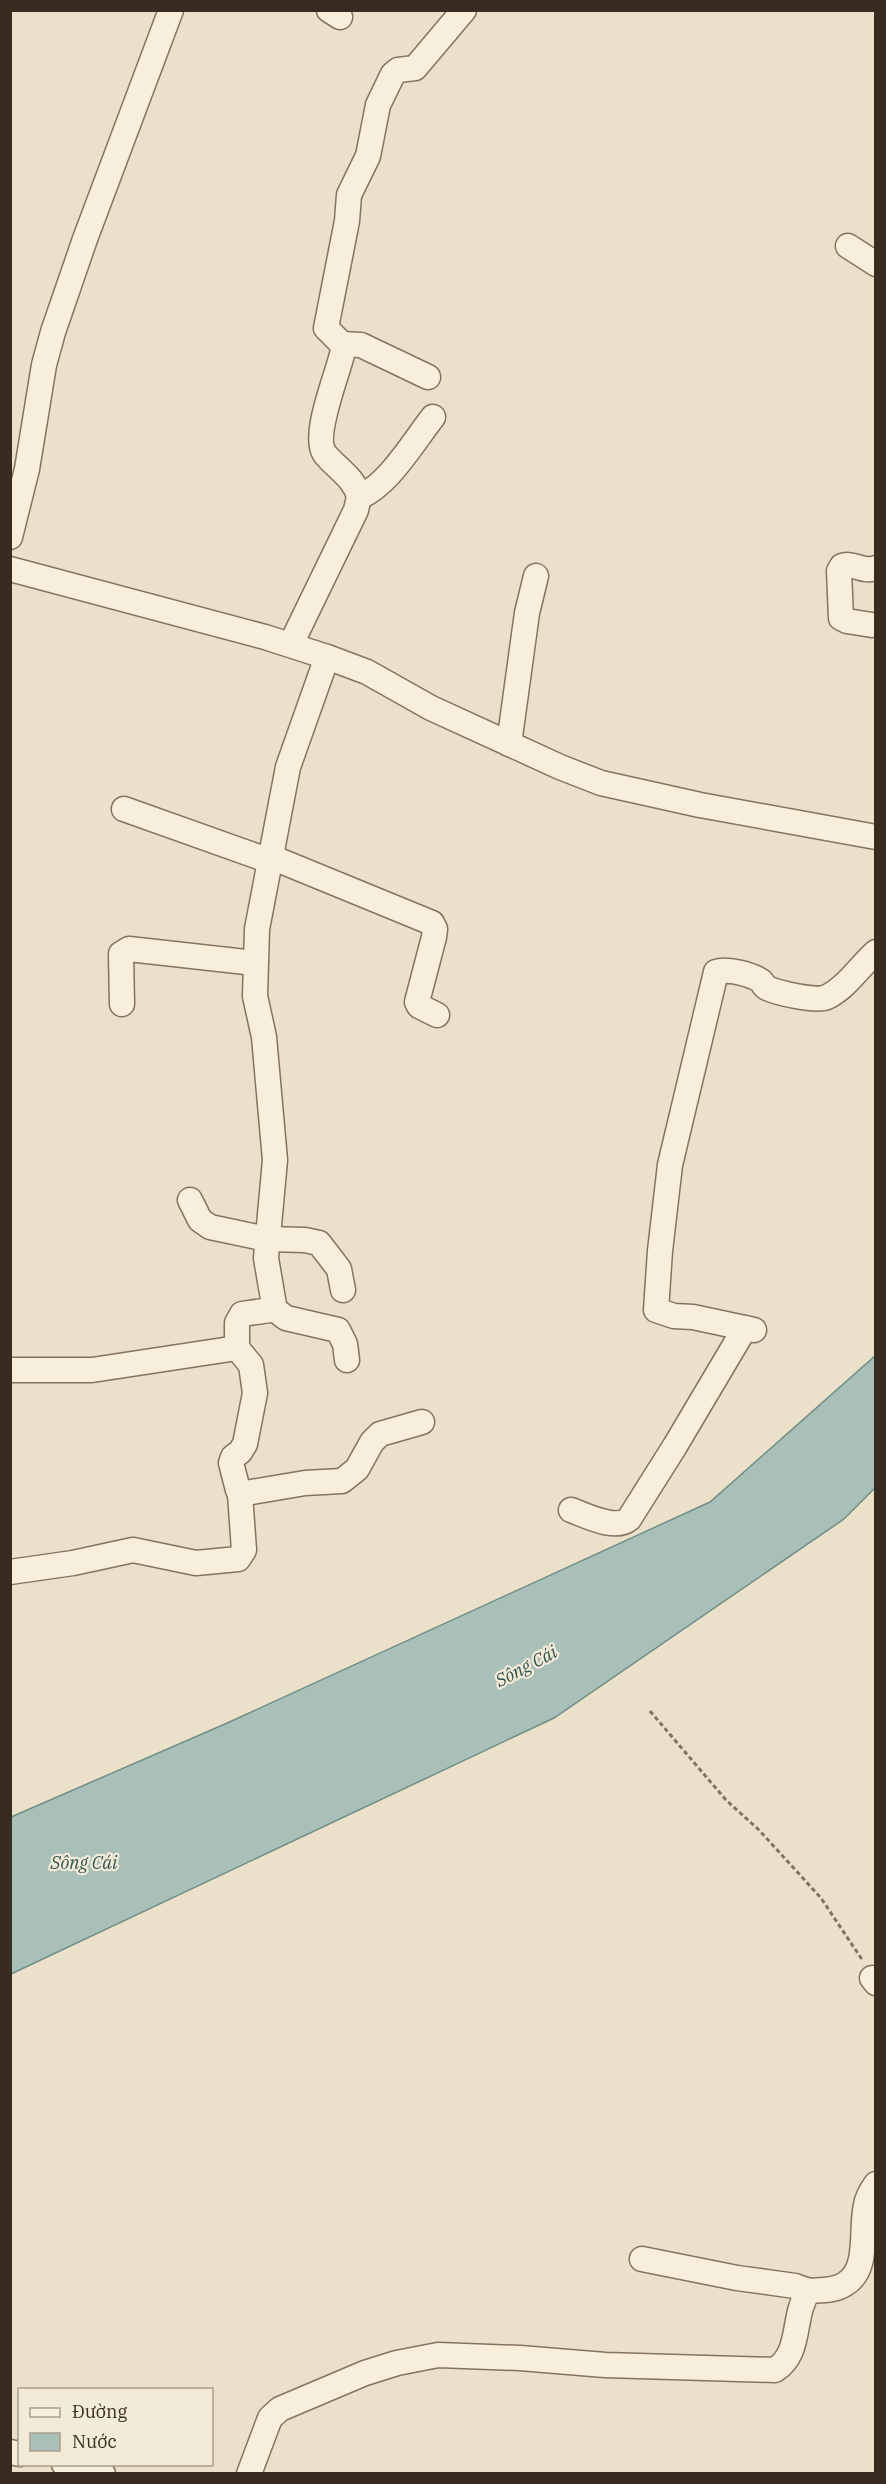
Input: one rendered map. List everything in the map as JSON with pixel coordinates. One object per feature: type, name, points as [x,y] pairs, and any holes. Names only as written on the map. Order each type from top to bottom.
[{"type":"street","points":[[10,537],[27,470],[40,387],[53,332],[85,239],[171,10]]},
{"type":"street","points":[[428,377],[361,345],[342,344],[328,332],[327,322],[347,221],[349,195],[368,156],[378,105],[393,74],[398,70],[415,68],[464,10]]},
{"type":"street","points":[[848,246],[876,264]]},
{"type":"street","points":[[291,644],[356,510],[359,497],[349,478],[322,449],[323,421],[342,357],[342,344]]},
{"type":"street","points":[[359,497],[369,493],[393,469],[433,417]]},
{"type":"street","points":[[872,625],[841,618],[839,571],[847,564],[866,569],[876,568]]},
{"type":"street","points":[[10,569],[291,644],[367,672],[431,708],[509,744],[560,767],[621,789],[876,837]]},
{"type":"street","points":[[509,744],[527,613],[536,576]]},
{"type":"street","points":[[327,657],[288,767],[257,929],[255,996],[264,1037],[275,1160],[266,1258],[273,1308],[286,1318],[338,1329],[345,1344],[347,1360]]},
{"type":"street","points":[[124,809],[270,859],[432,923],[435,929],[434,936],[417,1002],[419,1006],[437,1015]]},
{"type":"street","points":[[122,1004],[122,954],[129,949],[255,963]]},
{"type":"street","points":[[571,1510],[620,1524],[629,1520],[749,1329],[693,1317],[674,1316],[656,1310],[670,1165],[716,972],[720,970],[739,974],[760,981],[773,990],[806,998],[823,998],[838,989],[876,952]]},
{"type":"street","points":[[189,1200],[200,1220],[210,1227],[267,1239],[305,1240],[320,1243],[339,1269],[343,1290]]},
{"type":"street","points":[[10,1572],[73,1563],[133,1550],[196,1563],[238,1559],[244,1550],[240,1494],[231,1463],[246,1443],[249,1433],[255,1380],[250,1365],[237,1348],[238,1317],[242,1314],[273,1308]]},
{"type":"street","points":[[10,1370],[92,1370],[237,1348]]},
{"type":"street","points":[[240,1494],[305,1483],[342,1481],[357,1468],[372,1442],[380,1434],[422,1422]]},
{"type":"street","points":[[642,2259],[737,2278],[795,2286],[809,2291],[831,2289],[846,2284],[858,2271],[863,2248],[866,2205],[876,2184]]},
{"type":"street","points":[[249,2474],[270,2418],[280,2409],[365,2373],[397,2363],[438,2355],[520,2358],[605,2365],[776,2370],[786,2361],[792,2351],[802,2301],[809,2291]]},
{"type":"street","points":[[72,2466],[103,2474]]},
{"type":"path","points":[[650,1711],[726,1800],[759,1830],[821,1898],[854,1945],[874,1981]]},
{"type":"water","name":"Sông Cái","points":[[875,1356],[875,1488],[844,1519],[554,1718],[11,1974],[11,1817],[225,1724],[710,1502]]}]
